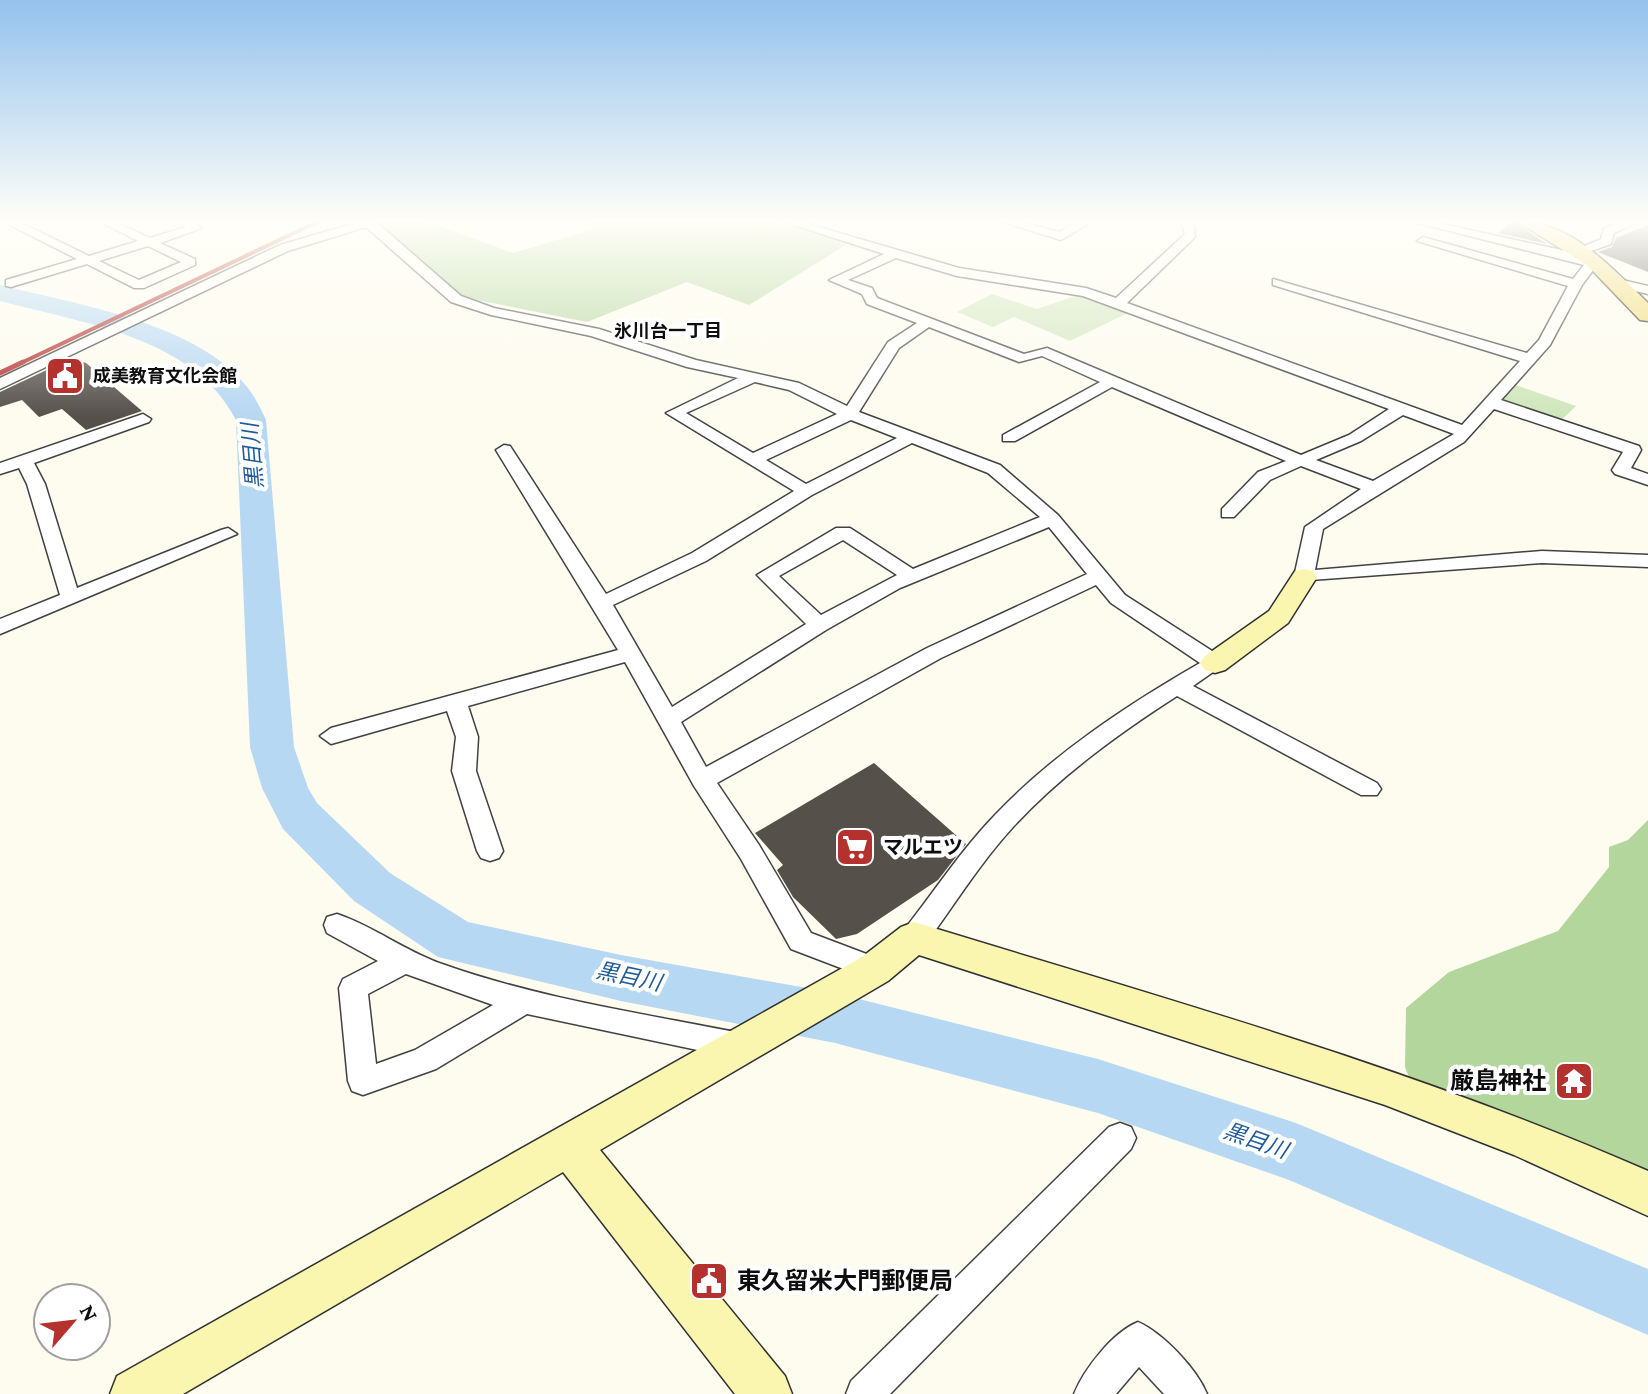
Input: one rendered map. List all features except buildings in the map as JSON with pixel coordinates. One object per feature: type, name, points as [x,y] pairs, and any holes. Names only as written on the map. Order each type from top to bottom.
[{"type":"main road","points":[[1622,287],[1648,315]]},
{"type":"street","points":[[0,384],[201,287]]},
{"type":"street","points":[[443,287],[456,299],[491,311],[594,332],[692,364],[794,386],[850,414],[994,469],[1020,488],[1052,519],[1118,599],[1215,663]]},
{"type":"street","points":[[856,287],[867,291],[872,301],[1024,359],[1042,351],[1110,382],[1375,488]]},
{"type":"street","points":[[1060,287],[1119,303],[1465,432]]},
{"type":"street","points":[[1119,303],[1136,287]]},
{"type":"street","points":[[1295,287],[1530,359]]},
{"type":"street","points":[[135,1394],[867,973],[914,938],[1005,821],[1059,773],[1175,686],[1271,628],[1297,594],[1304,577],[1314,527],[1375,488],[1441,452],[1465,432],[1530,359],[1559,319],[1575,287]]},
{"type":"street","points":[[754,459],[850,414],[893,345],[928,322]]},
{"type":"street","points":[[754,377],[674,413],[806,491]]},
{"type":"street","points":[[1009,438],[1110,382]]},
{"type":"street","points":[[1493,403],[1633,450],[1621,470],[1648,480]]},
{"type":"street","points":[[1228,513],[1264,476],[1355,438],[1401,409]]},
{"type":"street","points":[[0,469],[143,419]]},
{"type":"street","points":[[602,603],[699,557],[806,491],[911,437]]},
{"type":"street","points":[[504,450],[602,603],[702,780],[750,852],[801,941],[867,973]]},
{"type":"street","points":[[25,462],[36,484],[70,597]]},
{"type":"street","points":[[669,719],[819,625],[910,575],[1052,519]]},
{"type":"street","points":[[819,625],[767,575],[843,532],[910,575]]},
{"type":"street","points":[[0,627],[228,534]]},
{"type":"street","points":[[1304,577],[1542,557],[1648,561]]},
{"type":"street","points":[[702,780],[934,653],[1098,576]]},
{"type":"street","points":[[331,736],[631,653]]},
{"type":"street","points":[[1175,686],[1369,789]]},
{"type":"street","points":[[455,701],[467,737],[464,771],[490,851]]},
{"type":"street","points":[[337,925],[403,962],[436,976],[526,1000],[740,1046]]},
{"type":"street","points":[[914,938],[1385,1086],[1526,1139],[1648,1194]]},
{"type":"street","points":[[403,962],[353,988],[363,1081],[408,1068],[526,1000]]},
{"type":"street","points":[[864,1394],[1120,1138]]},
{"type":"street","points":[[568,1144],[767,1394]]},
{"type":"street","points":[[1092,1394],[1138,1340],[1189,1394]]},
{"type":"green space","points":[[451,287],[674,287],[587,322],[462,297]]},
{"type":"green space","points":[[701,287],[778,287],[749,305]]},
{"type":"green space","points":[[1084,293],[1132,311],[1070,341],[1014,317],[993,327],[957,312],[992,294],[1037,309]]},
{"type":"green space","points":[[1510,383],[1576,406],[1556,425],[1492,402]]},
{"type":"green space","points":[[1648,820],[1648,1181],[1412,1085],[1405,1067],[1406,1008],[1449,972],[1558,931],[1609,867],[1609,847],[1628,840]]},
{"type":"waterway","name":"黒目川","points":[[0,293],[106,321],[180,349],[212,368],[236,392],[251,420],[272,747],[285,788],[300,816],[372,887],[456,941],[621,978],[835,1018],[1098,1086],[1296,1153],[1648,1302]]},
{"type":"railway","points":[[19,364],[180,287]]},
{"type":"railway","points":[[0,373],[23,362]]},
{"type":"place","name":"成美教育文化会館","points":[[65,376]]},
{"type":"place","name":"マルエツ","points":[[855,847]]},
{"type":"place","name":"厳島神社","points":[[1574,1081]]},
{"type":"place","name":"東久留米大門郵便局","points":[[709,1281]]},
{"type":"district","name":"氷川台一丁目","points":[[668,331]]}]
